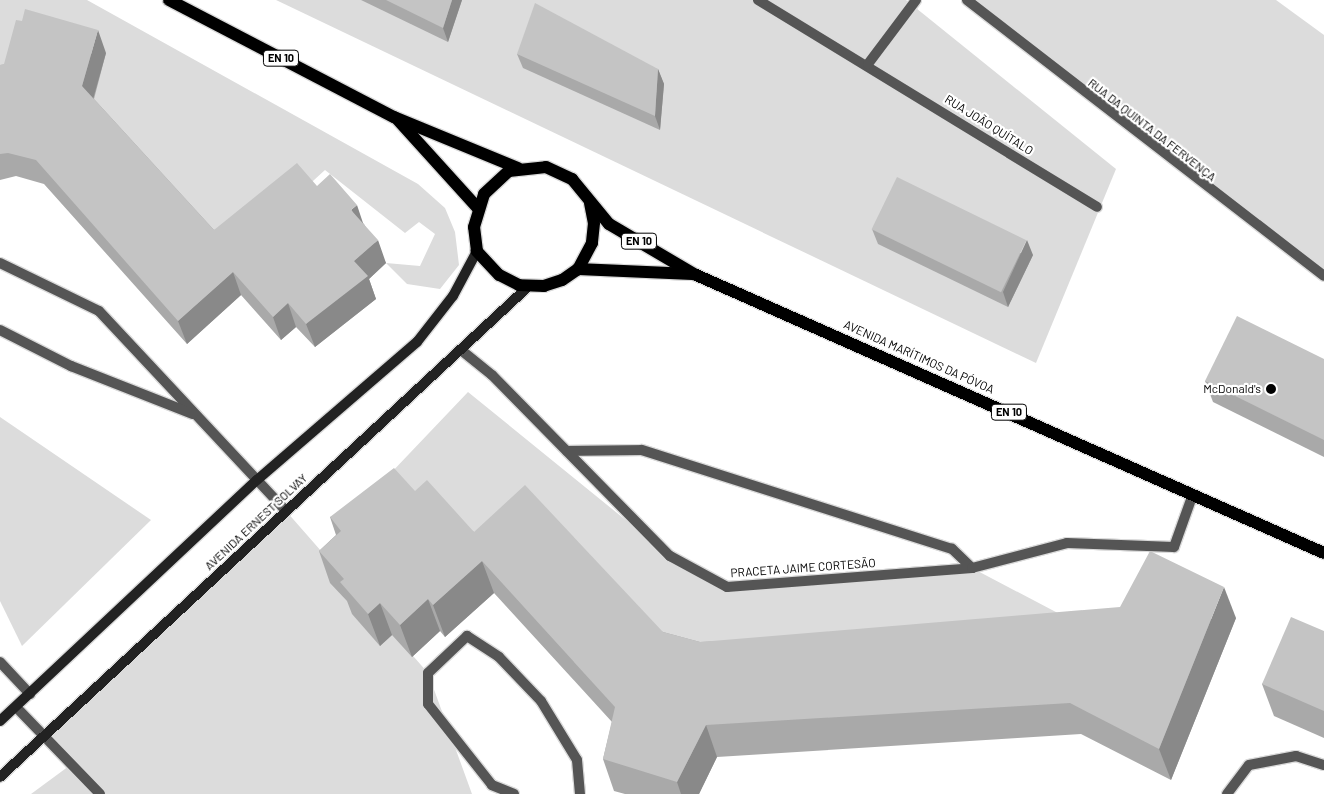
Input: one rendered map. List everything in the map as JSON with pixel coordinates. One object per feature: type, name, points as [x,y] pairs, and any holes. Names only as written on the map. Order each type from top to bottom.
[{"type":"main road","name":"AVENIDA MARÍTIMOS DA PÓVOA","points":[[169,0],[394,116],[518,168],[546,167],[563,173],[609,224],[694,274],[1324,553]]},
{"type":"main road","name":"AVENIDA MARÍTIMOS DA PÓVOA","points":[[394,116],[477,207],[493,182],[518,168]]},
{"type":"main road","points":[[477,207],[477,251],[499,275],[529,286],[562,280],[578,269],[592,243],[594,222],[590,203]]},
{"type":"main road","name":"AVENIDA MARÍTIMOS DA PÓVOA","points":[[578,269],[694,274]]},
{"type":"street","name":"RUA JOÃO QUÍTALO","points":[[758,0],[868,64],[1097,207]]},
{"type":"street","points":[[868,64],[916,0]]},
{"type":"street","name":"RUA DA QUINTA DA FERVENÇA","points":[[967,0],[1324,276]]},
{"type":"street","points":[[0,722],[256,480],[417,342],[452,296],[477,251]]},
{"type":"street","points":[[0,263],[99,310],[286,511]]},
{"type":"street","name":"AVENIDA ERNEST SOLVAY","points":[[0,777],[529,286]]},
{"type":"street","points":[[0,330],[71,366],[196,415]]},
{"type":"street","name":"PRACETA JAIME CORTESÃO","points":[[461,350],[567,451],[670,556],[727,587],[972,568],[1067,543],[1174,547],[1193,494]]},
{"type":"street","points":[[567,451],[641,450],[952,549],[972,568]]},
{"type":"street","points":[[514,794],[492,785],[428,704],[428,673],[468,636],[499,657],[541,700],[577,760],[580,794]]},
{"type":"street","points":[[0,662],[30,694]]},
{"type":"street","points":[[16,707],[100,794]]},
{"type":"street","points":[[1226,794],[1249,765],[1296,756],[1324,765]]},
{"type":"shaded area","points":[[0,0],[87,0],[418,184],[445,208],[455,232],[459,265],[440,289],[407,284],[386,263],[420,266],[435,234],[419,222],[405,233],[325,170],[234,253],[0,90]]},
{"type":"shaded area","points":[[276,0],[906,0],[1116,169],[1036,363]]},
{"type":"shaded area","points":[[967,0],[1276,0],[1324,35],[1324,276]]},
{"type":"shaded area","points":[[468,392],[670,556],[727,587],[972,568],[1109,640],[711,674],[481,568],[349,517]]},
{"type":"shaded area","points":[[0,417],[151,520],[22,646],[0,601]]},
{"type":"shaded area","points":[[286,511],[428,673],[472,794],[31,794],[69,766],[43,737]]},
{"type":"building","points":[[386,0],[452,0],[443,28]]},
{"type":"building","points":[[535,3],[658,69],[655,116],[517,54]]},
{"type":"building","points":[[25,9],[98,30],[82,86],[214,230],[297,163],[317,186],[330,174],[357,205],[351,210],[378,240],[354,261],[368,276],[306,324],[288,303],[273,317],[233,272],[178,321],[36,160],[8,153],[0,154],[0,65],[4,64],[16,20],[22,21]]},
{"type":"building","points":[[897,177],[1026,240],[1001,292],[872,229]]},
{"type":"building","name":"McDonald's","points":[[1237,316],[1324,359],[1324,440],[1205,381]]},
{"type":"building","points":[[394,468],[415,491],[427,480],[474,532],[525,485],[663,632],[700,642],[1120,607],[1150,551],[1224,587],[1159,749],[1070,703],[706,725],[677,782],[603,759],[615,707],[482,561],[433,605],[428,599],[400,625],[380,603],[368,614],[340,582],[344,579],[319,551],[341,531],[330,517]]},
{"type":"building","points":[[1291,617],[1324,631],[1324,711],[1262,684]]},
{"type":"place","name":"McDonald's","points":[[1271,389]]}]
